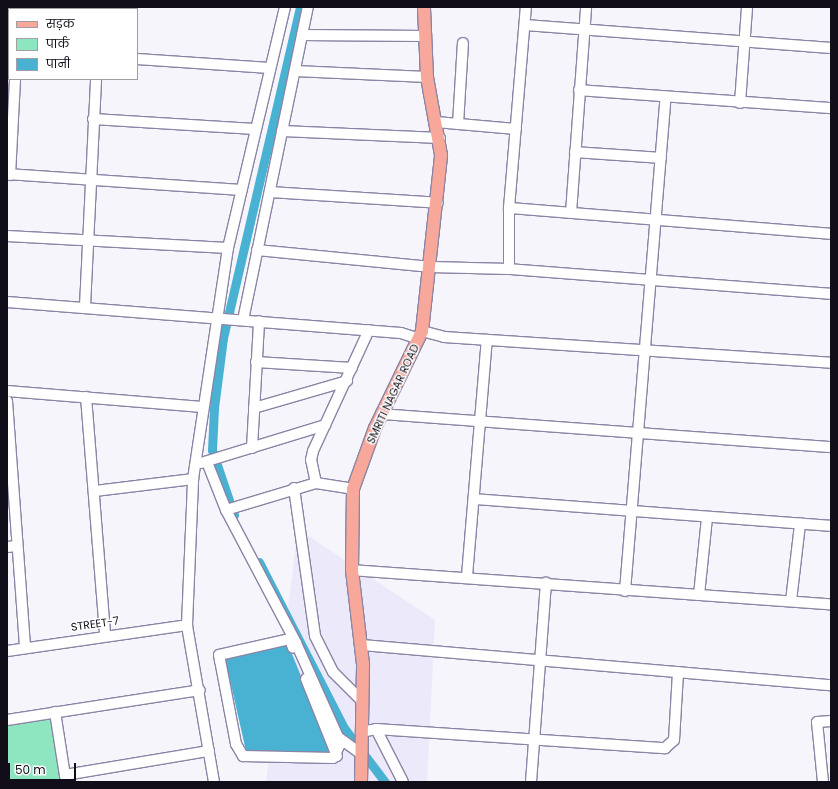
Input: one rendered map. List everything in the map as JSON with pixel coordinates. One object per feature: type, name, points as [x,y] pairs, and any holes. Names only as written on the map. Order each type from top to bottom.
[{"type":"main road","name":"SMRITI NAGAR ROAD","points":[[360,782],[361,645],[352,570],[354,489],[381,414],[420,335],[431,267],[438,203],[440,138],[427,77],[424,36],[424,7]]},
{"type":"street","points":[[214,782],[200,690],[187,625],[193,480],[214,317],[241,190],[284,7],[278,7]]},
{"type":"street","points":[[243,320],[308,7]]},
{"type":"street","points":[[509,269],[510,208],[526,7]]},
{"type":"street","points":[[571,213],[586,7]]},
{"type":"street","points":[[740,103],[747,7]]},
{"type":"street","points":[[525,25],[831,48]]},
{"type":"street","points":[[302,35],[424,36]]},
{"type":"street","points":[[458,124],[463,43]]},
{"type":"street","points":[[138,59],[270,68]]},
{"type":"street","points":[[295,71],[427,77]]},
{"type":"street","points":[[15,80],[10,109],[8,174],[241,190]]},
{"type":"street","points":[[85,306],[96,80]]},
{"type":"street","points":[[579,90],[740,103],[831,108]]},
{"type":"street","points":[[625,591],[652,281],[666,97]]},
{"type":"street","points":[[93,119],[255,129]]},
{"type":"street","points":[[436,122],[516,128]]},
{"type":"street","points":[[282,131],[440,138]]},
{"type":"street","points":[[575,152],[661,158]]},
{"type":"street","points":[[270,192],[438,203]]},
{"type":"street","points":[[510,208],[831,234]]},
{"type":"street","points":[[7,236],[228,248]]},
{"type":"street","points":[[257,250],[431,267],[509,269],[831,294]]},
{"type":"street","points":[[7,302],[85,306],[444,337],[645,352],[831,363]]},
{"type":"street","points":[[252,448],[259,321]]},
{"type":"street","points":[[316,483],[311,460],[325,425],[369,330]]},
{"type":"street","points":[[467,576],[486,340]]},
{"type":"street","points":[[256,362],[352,368]]},
{"type":"street","points":[[254,408],[346,381]]},
{"type":"street","points":[[7,391],[86,396],[202,407]]},
{"type":"street","points":[[86,396],[95,491],[105,634]]},
{"type":"street","points":[[7,401],[12,547],[25,648]]},
{"type":"street","points":[[381,414],[638,432],[831,448]]},
{"type":"street","points":[[195,465],[325,425]]},
{"type":"street","points":[[207,462],[226,510],[292,636],[341,742],[360,753]]},
{"type":"street","points":[[95,491],[193,480]]},
{"type":"street","points":[[226,510],[294,488],[316,483],[354,489]]},
{"type":"street","points":[[294,488],[315,636],[333,672],[361,700]]},
{"type":"street","points":[[474,499],[831,526]]},
{"type":"street","points":[[699,595],[707,516]]},
{"type":"street","points":[[791,601],[800,524]]},
{"type":"street","points":[[352,570],[467,576],[625,591],[831,604]]},
{"type":"street","points":[[531,782],[546,583]]},
{"type":"street","name":"STREET-7","points":[[7,651],[105,634],[187,625]]},
{"type":"street","points":[[230,649],[292,636]]},
{"type":"street","points":[[290,639],[337,756],[326,759],[243,756],[236,744],[219,655],[290,639]]},
{"type":"street","points":[[361,645],[831,685]]},
{"type":"street","points":[[361,732],[376,729],[656,750],[670,746],[678,672]]},
{"type":"street","points":[[7,720],[200,690]]},
{"type":"street","points":[[55,712],[65,778],[209,751]]},
{"type":"street","points":[[823,782],[817,722],[831,721]]},
{"type":"street","points":[[376,729],[403,782]]},
{"type":"street","points":[[337,756],[341,742]]},
{"type":"shaded area","points":[[298,529],[435,620],[427,782],[266,782]]},
{"type":"green space","points":[[55,712],[66,782],[7,782],[7,720]]},
{"type":"water","points":[[288,644],[330,748],[329,753],[246,751],[225,658]]},
{"type":"waterway","points":[[234,515],[212,450],[214,408],[223,338],[300,7]]},
{"type":"waterway","points":[[259,562],[344,728],[385,782]]}]
